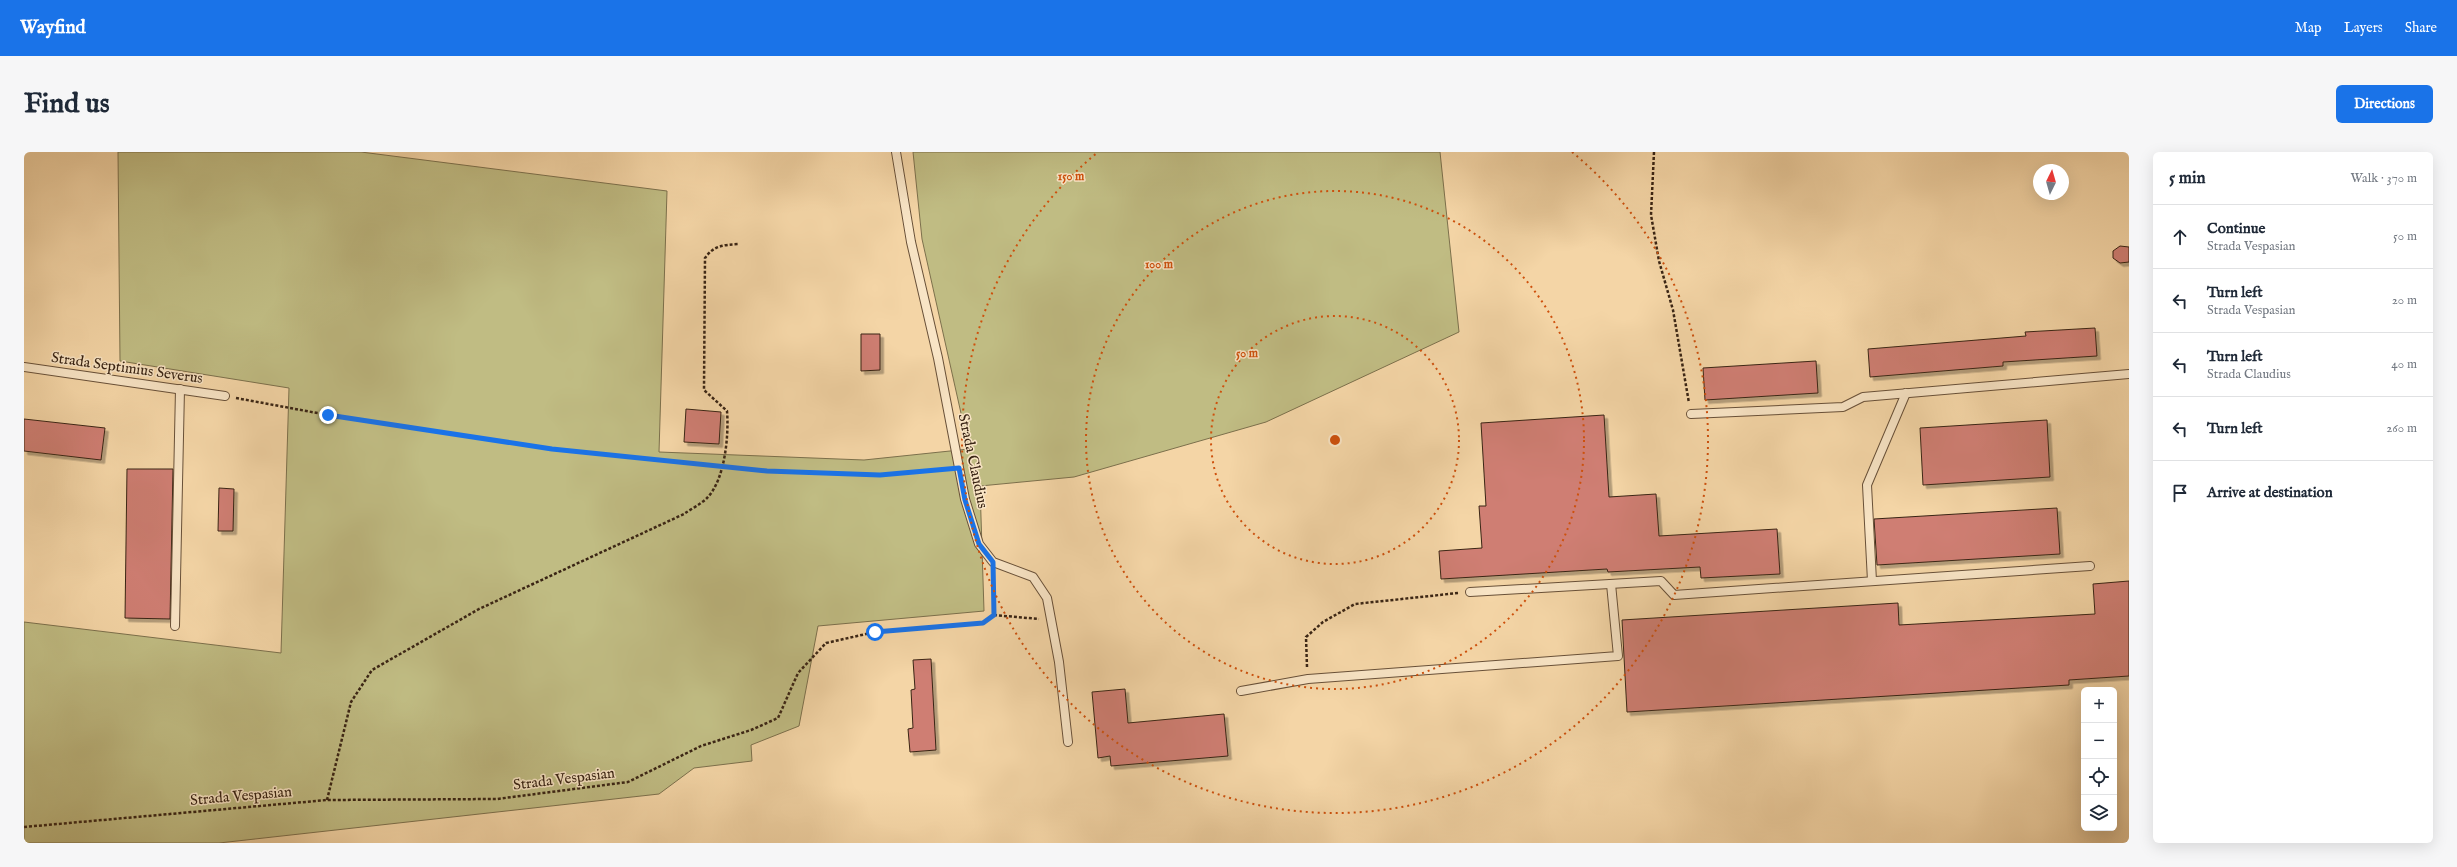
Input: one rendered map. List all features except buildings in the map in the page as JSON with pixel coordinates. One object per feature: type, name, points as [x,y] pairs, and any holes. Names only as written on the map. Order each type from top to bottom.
[{"type":"lane","name":"Strada Claudius","points":[[896,152],[911,242],[938,358],[965,500],[979,544],[993,562]]},
{"type":"lane","name":"Strada Septimius Severus","points":[[24,367],[225,396]]},
{"type":"lane","points":[[1691,414],[1843,407],[1863,397],[2129,374]]},
{"type":"lane","points":[[175,626],[180,389]]},
{"type":"lane","points":[[1872,581],[1867,485],[1906,393]]},
{"type":"lane","points":[[993,562],[1033,577],[1046,598],[1059,662],[1068,742]]},
{"type":"lane","points":[[1470,592],[1661,581],[1674,595],[2090,566]]},
{"type":"lane","points":[[1241,691],[1308,679],[1618,656],[1611,584]]},
{"type":"path","points":[[1654,152],[1651,215],[1659,261],[1673,310],[1691,414]]},
{"type":"path","points":[[326,800],[351,702],[372,670],[479,609],[684,514],[708,497],[724,466],[727,411],[704,390],[705,258],[711,249],[721,245],[739,244]]},
{"type":"path","points":[[225,396],[328,415],[552,449],[767,471],[880,475],[959,468]]},
{"type":"path","points":[[993,562],[994,615],[1051,620]]},
{"type":"path","points":[[1308,679],[1306,637],[1323,622],[1355,604],[1470,592]]},
{"type":"path","name":"Strada Vespasian","points":[[24,827],[326,800],[497,799],[628,782],[701,746],[751,730],[778,718],[798,673],[826,644],[875,632],[983,623],[994,615]]},
{"type":"shaded area","points":[[118,152],[361,152],[667,191],[659,452],[864,460],[969,449],[922,239],[913,152],[1440,152],[1459,332],[1266,422],[1074,477],[980,486],[984,611],[818,626],[799,726],[751,745],[752,761],[694,768],[659,794],[219,843],[24,843],[24,622],[281,653],[289,388],[120,361]]},
{"type":"route","points":[[328,415],[552,449],[767,471],[880,475],[959,468],[965,500],[979,544],[993,562],[994,615],[983,623],[875,632]]}]
